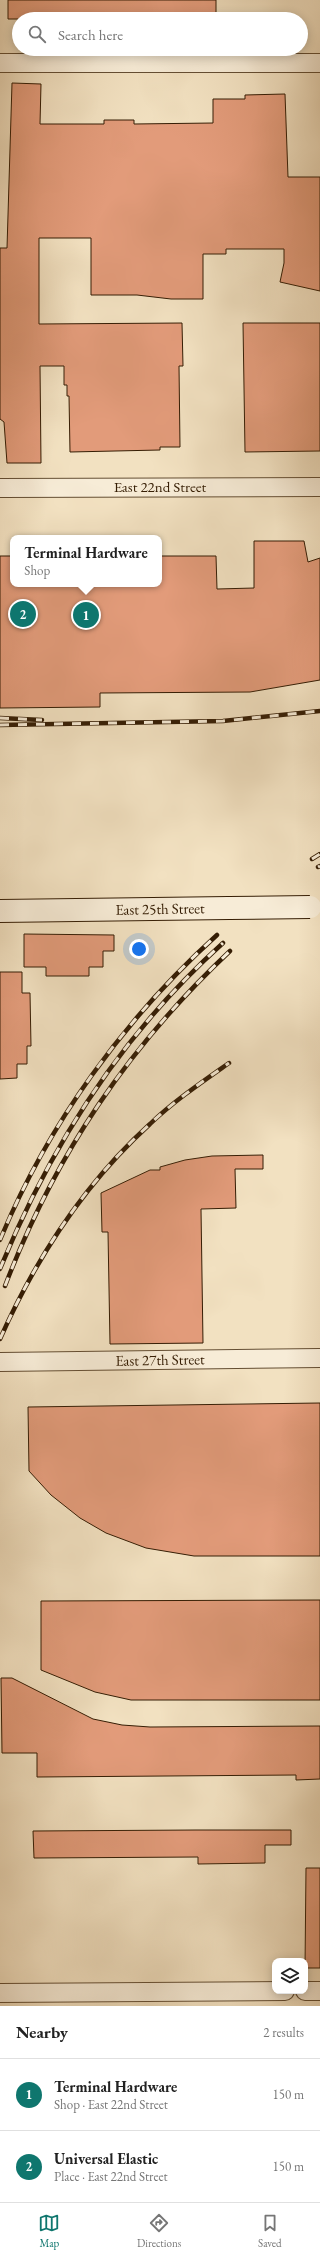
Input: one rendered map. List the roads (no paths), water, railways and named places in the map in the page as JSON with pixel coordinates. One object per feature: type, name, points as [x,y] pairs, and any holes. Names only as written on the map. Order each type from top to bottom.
[{"type":"street","points":[[0,63],[320,63]]},
{"type":"street","name":"East 22nd Street","points":[[0,488],[320,487]]},
{"type":"street","name":"East 25th Street","points":[[0,911],[315,907]]},
{"type":"street","name":"East 27th Street","points":[[0,1362],[320,1358]]},
{"type":"street","points":[[0,1993],[272,1991]]},
{"type":"street","points":[[308,1991],[320,1991]]},
{"type":"railway","points":[[0,725],[223,721],[320,711]]},
{"type":"railway","points":[[0,718],[42,720]]},
{"type":"railway","points":[[312,859],[320,854]]},
{"type":"railway","points":[[0,1240],[19,1197],[41,1155],[65,1115],[92,1076],[120,1038],[151,1002],[183,967],[217,935]]},
{"type":"railway","points":[[0,1269],[42,1178],[93,1093],[153,1014],[223,943]]},
{"type":"railway","points":[[5,1286],[25,1238],[47,1192],[71,1148],[98,1105],[159,1025],[230,951]]},
{"type":"railway","points":[[0,1339],[29,1280],[46,1251],[83,1197],[126,1147],[159,1116],[188,1092],[229,1063]]},
{"type":"place","name":"Universal Elastic","points":[[23,614]]},
{"type":"place","name":"Terminal Hardware","points":[[86,615]]}]
